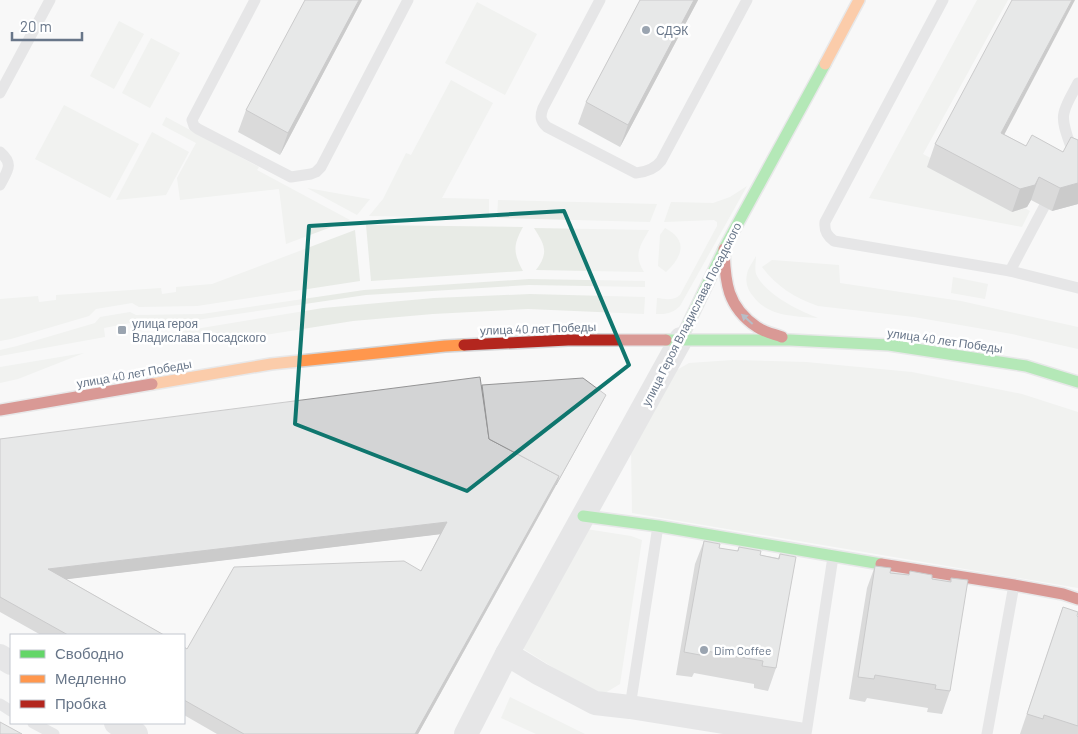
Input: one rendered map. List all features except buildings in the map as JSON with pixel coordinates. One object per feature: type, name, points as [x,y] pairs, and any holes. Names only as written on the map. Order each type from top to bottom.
[{"type":"street","name":"улица Героя Владислава Посадского","points":[[466,734],[681,339],[724,249],[859,0]]},
{"type":"street","points":[[724,249],[730,296],[740,312],[758,328],[790,340]]},
{"type":"street","name":"улица 40 лет Победы","points":[[0,410],[271,364],[445,346],[568,340],[790,340],[889,345],[1026,366],[1078,382]]},
{"type":"street","points":[[583,516],[658,526],[833,557],[1014,585],[1063,594],[1078,599]]},
{"type":"street","points":[[508,654],[540,674],[595,703],[799,734]]},
{"type":"street","points":[[118,724],[136,734]]},
{"type":"lane","points":[[0,93],[50,0]]},
{"type":"lane","points":[[255,0],[192,120],[194,126],[198,129],[291,177],[311,174],[316,172],[320,166],[408,0]]},
{"type":"lane","points":[[600,0],[540,116],[547,127],[636,173],[654,168],[661,161],[747,0]]},
{"type":"lane","points":[[943,0],[825,222],[824,229],[828,237],[834,241],[1010,271],[1078,288]]},
{"type":"lane","points":[[1073,155],[1063,115],[1078,84]]},
{"type":"lane","points":[[0,152],[7,158],[9,166],[0,185]]},
{"type":"lane","points":[[1010,271],[1044,207]]},
{"type":"lane","points":[[630,707],[658,526]]},
{"type":"lane","points":[[806,734],[833,557]]},
{"type":"lane","points":[[988,734],[1014,585]]},
{"type":"lane","points":[[35,724],[54,734]]},
{"type":"highlighted area","points":[[564,211],[629,365],[467,491],[295,424],[309,226]]},
{"type":"shaded area","points":[[977,0],[1008,0],[923,154],[1030,211],[1022,227],[869,198]]},
{"type":"shaded area","points":[[477,2],[537,34],[505,95],[445,63]]},
{"type":"shaded area","points":[[119,21],[144,34],[114,89],[90,76]]},
{"type":"shaded area","points":[[151,38],[180,53],[150,108],[122,93]]},
{"type":"shaded area","points":[[451,80],[493,103],[442,198],[489,199],[489,218],[369,216],[383,199],[406,153],[411,155]]},
{"type":"shaded area","points":[[64,105],[139,144],[110,198],[35,159]]},
{"type":"shaded area","points":[[166,117],[259,167],[257,170],[350,220],[286,244],[279,189],[180,200],[177,178],[196,143],[162,125]]},
{"type":"shaded area","points":[[152,132],[189,152],[166,195],[116,200]]},
{"type":"shaded area","points":[[747,186],[680,306],[669,313],[656,314],[657,298],[672,299],[680,295],[717,226],[717,222],[714,220],[664,222],[671,202],[713,203],[730,197]]},
{"type":"shaded area","points":[[307,188],[369,199],[370,199],[357,215]]},
{"type":"shaded area","points":[[498,200],[657,204],[650,222],[497,218]]},
{"type":"shaded area","points":[[366,225],[523,227],[517,239],[516,254],[523,271],[371,281]]},
{"type":"shaded area","points":[[534,228],[649,230],[638,255],[644,272],[536,270],[543,259],[544,249],[541,239]]},
{"type":"shaded area","points":[[665,228],[680,243],[679,254],[666,272],[658,266],[660,235]]},
{"type":"shaded area","points":[[355,230],[360,281],[197,306],[139,307],[132,303],[96,309],[89,316],[0,341],[0,299],[38,296],[39,302],[56,300],[56,295],[161,288],[162,294],[176,292],[176,287],[212,284]]},
{"type":"shaded area","points":[[756,256],[756,274],[768,290],[793,306],[818,318],[791,316],[774,312],[759,303],[747,286],[746,280],[748,270]]},
{"type":"shaded area","points":[[772,260],[839,265],[840,283],[961,301],[1078,327],[1078,349],[1012,334],[914,317],[818,306],[794,295],[767,274],[762,267]]},
{"type":"shaded area","points":[[953,277],[988,284],[985,299],[951,293]]},
{"type":"shaded area","points":[[529,279],[645,281],[645,287],[529,285],[366,295],[203,319],[132,332],[130,323],[104,328],[105,337],[0,356],[0,350],[95,323],[100,317],[130,312],[136,315],[202,314],[364,290]]},
{"type":"shaded area","points":[[530,294],[645,297],[644,314],[528,309],[433,314],[353,321],[220,342],[153,336],[323,308],[434,298]]},
{"type":"shaded area","points":[[84,353],[18,379],[0,383],[0,367]]},
{"type":"shaded area","points":[[733,360],[806,362],[912,372],[1022,394],[1078,412],[1078,588],[632,513],[631,450],[670,374],[689,363]]},
{"type":"shaded area","points":[[586,529],[631,536],[642,540],[620,684],[605,693],[586,688],[522,648]]},
{"type":"shaded area","points":[[510,697],[585,734],[536,734],[501,718]]},
{"type":"traffic: fast","points":[[681,339],[725,247],[825,64]]},
{"type":"traffic: fast","points":[[666,340],[790,340],[889,345],[1026,366],[1078,382]]},
{"type":"traffic: fast","points":[[583,516],[658,526],[881,564]]},
{"type":"traffic: slow","points":[[825,64],[859,0]]},
{"type":"traffic: slow","points":[[152,384],[271,364],[464,345]]},
{"type":"traffic: jam","points":[[724,249],[727,283],[739,311],[760,329],[782,337]]},
{"type":"traffic: jam","points":[[464,345],[568,340],[666,340]]},
{"type":"traffic: jam","points":[[0,410],[152,384]]},
{"type":"traffic: jam","points":[[881,564],[1014,585],[1063,594],[1078,599]]},
{"type":"place","name":"СДЭК","points":[[646,30]]},
{"type":"place","name":"улица героя Владислава Посадского","points":[[122,330]]},
{"type":"place","name":"Dim Coffee","points":[[704,650]]}]
